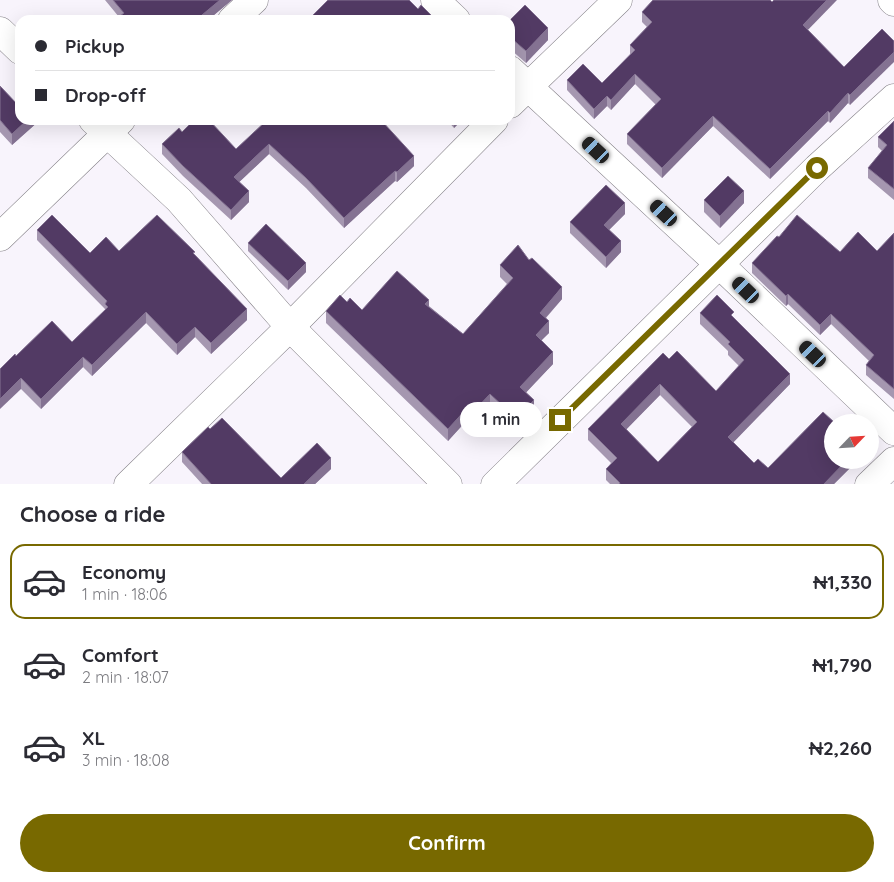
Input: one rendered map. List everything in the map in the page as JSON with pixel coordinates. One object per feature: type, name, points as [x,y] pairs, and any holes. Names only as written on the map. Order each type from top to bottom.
[{"type":"street","points":[[238,15],[254,0]]},
{"type":"street","points":[[435,0],[451,15]]},
{"type":"street","points":[[618,0],[516,87],[719,264],[894,431]]},
{"type":"street","points":[[0,31],[15,45]]},
{"type":"street","points":[[495,484],[817,168],[894,98]]},
{"type":"street","points":[[0,237],[106,125]]},
{"type":"street","points":[[108,125],[179,200],[290,327],[448,484]]},
{"type":"street","points":[[128,484],[290,327],[489,125]]},
{"type":"street","points":[[869,484],[894,461]]},
{"type":"building","points":[[113,0],[220,0],[202,15],[121,15],[124,13]]},
{"type":"building","points":[[328,0],[409,0],[418,9],[421,5],[431,15],[313,15]]},
{"type":"building","points":[[653,0],[770,0],[772,2],[774,0],[827,0],[803,25],[844,67],[882,29],[894,41],[894,52],[850,95],[848,93],[830,113],[828,111],[770,169],[713,116],[662,168],[627,134],[661,99],[635,74],[611,100],[607,96],[594,109],[567,80],[583,64],[602,83],[635,50],[630,45],[652,22],[642,12]]},
{"type":"building","points":[[525,5],[548,28],[526,51],[515,41],[515,15]]},
{"type":"building","points":[[0,86],[15,102],[15,125],[22,125],[12,134],[0,120]]},
{"type":"building","points":[[894,121],[894,189],[868,168],[887,145],[878,137]]},
{"type":"building","points":[[189,125],[214,125],[236,149],[262,125],[386,125],[414,156],[344,218],[306,178],[269,144],[234,177],[249,191],[231,210],[162,144],[179,128],[182,132]]},
{"type":"building","points":[[728,176],[744,191],[720,216],[704,200]]},
{"type":"building","points":[[606,185],[625,203],[604,225],[621,241],[606,257],[570,222]]},
{"type":"building","points":[[52,215],[90,253],[106,237],[119,251],[157,215],[195,252],[193,253],[247,309],[211,343],[195,327],[177,344],[146,312],[92,365],[83,357],[41,399],[21,378],[0,399],[0,369],[52,321],[72,342],[108,307],[105,304],[107,301],[37,230]]},
{"type":"building","points":[[797,215],[840,252],[858,232],[877,251],[894,233],[894,389],[866,365],[874,355],[831,314],[820,325],[752,263],[777,236],[779,237]]},
{"type":"building","points":[[266,224],[306,263],[288,281],[248,243]]},
{"type":"building","points":[[518,245],[529,260],[532,258],[562,287],[540,313],[549,321],[536,335],[553,352],[520,387],[534,400],[517,419],[490,394],[473,412],[468,407],[448,429],[326,311],[340,295],[347,302],[350,298],[362,310],[397,271],[429,300],[425,304],[463,334],[513,278],[500,265]]},
{"type":"building","points":[[717,295],[734,312],[731,315],[790,374],[728,437],[754,463],[758,459],[768,468],[823,412],[825,414],[824,469],[838,469],[824,484],[620,484],[606,469],[617,458],[588,429],[663,353],[669,359],[677,351],[716,391],[744,360],[728,344],[730,342],[700,313]],"holes":[[[660,384],[697,422],[658,462],[621,424]]]},
{"type":"building","points":[[222,418],[281,478],[317,443],[331,458],[304,484],[211,484],[182,452],[208,427],[210,429]]},
{"type":"route","points":[[560,420],[817,168]]}]
